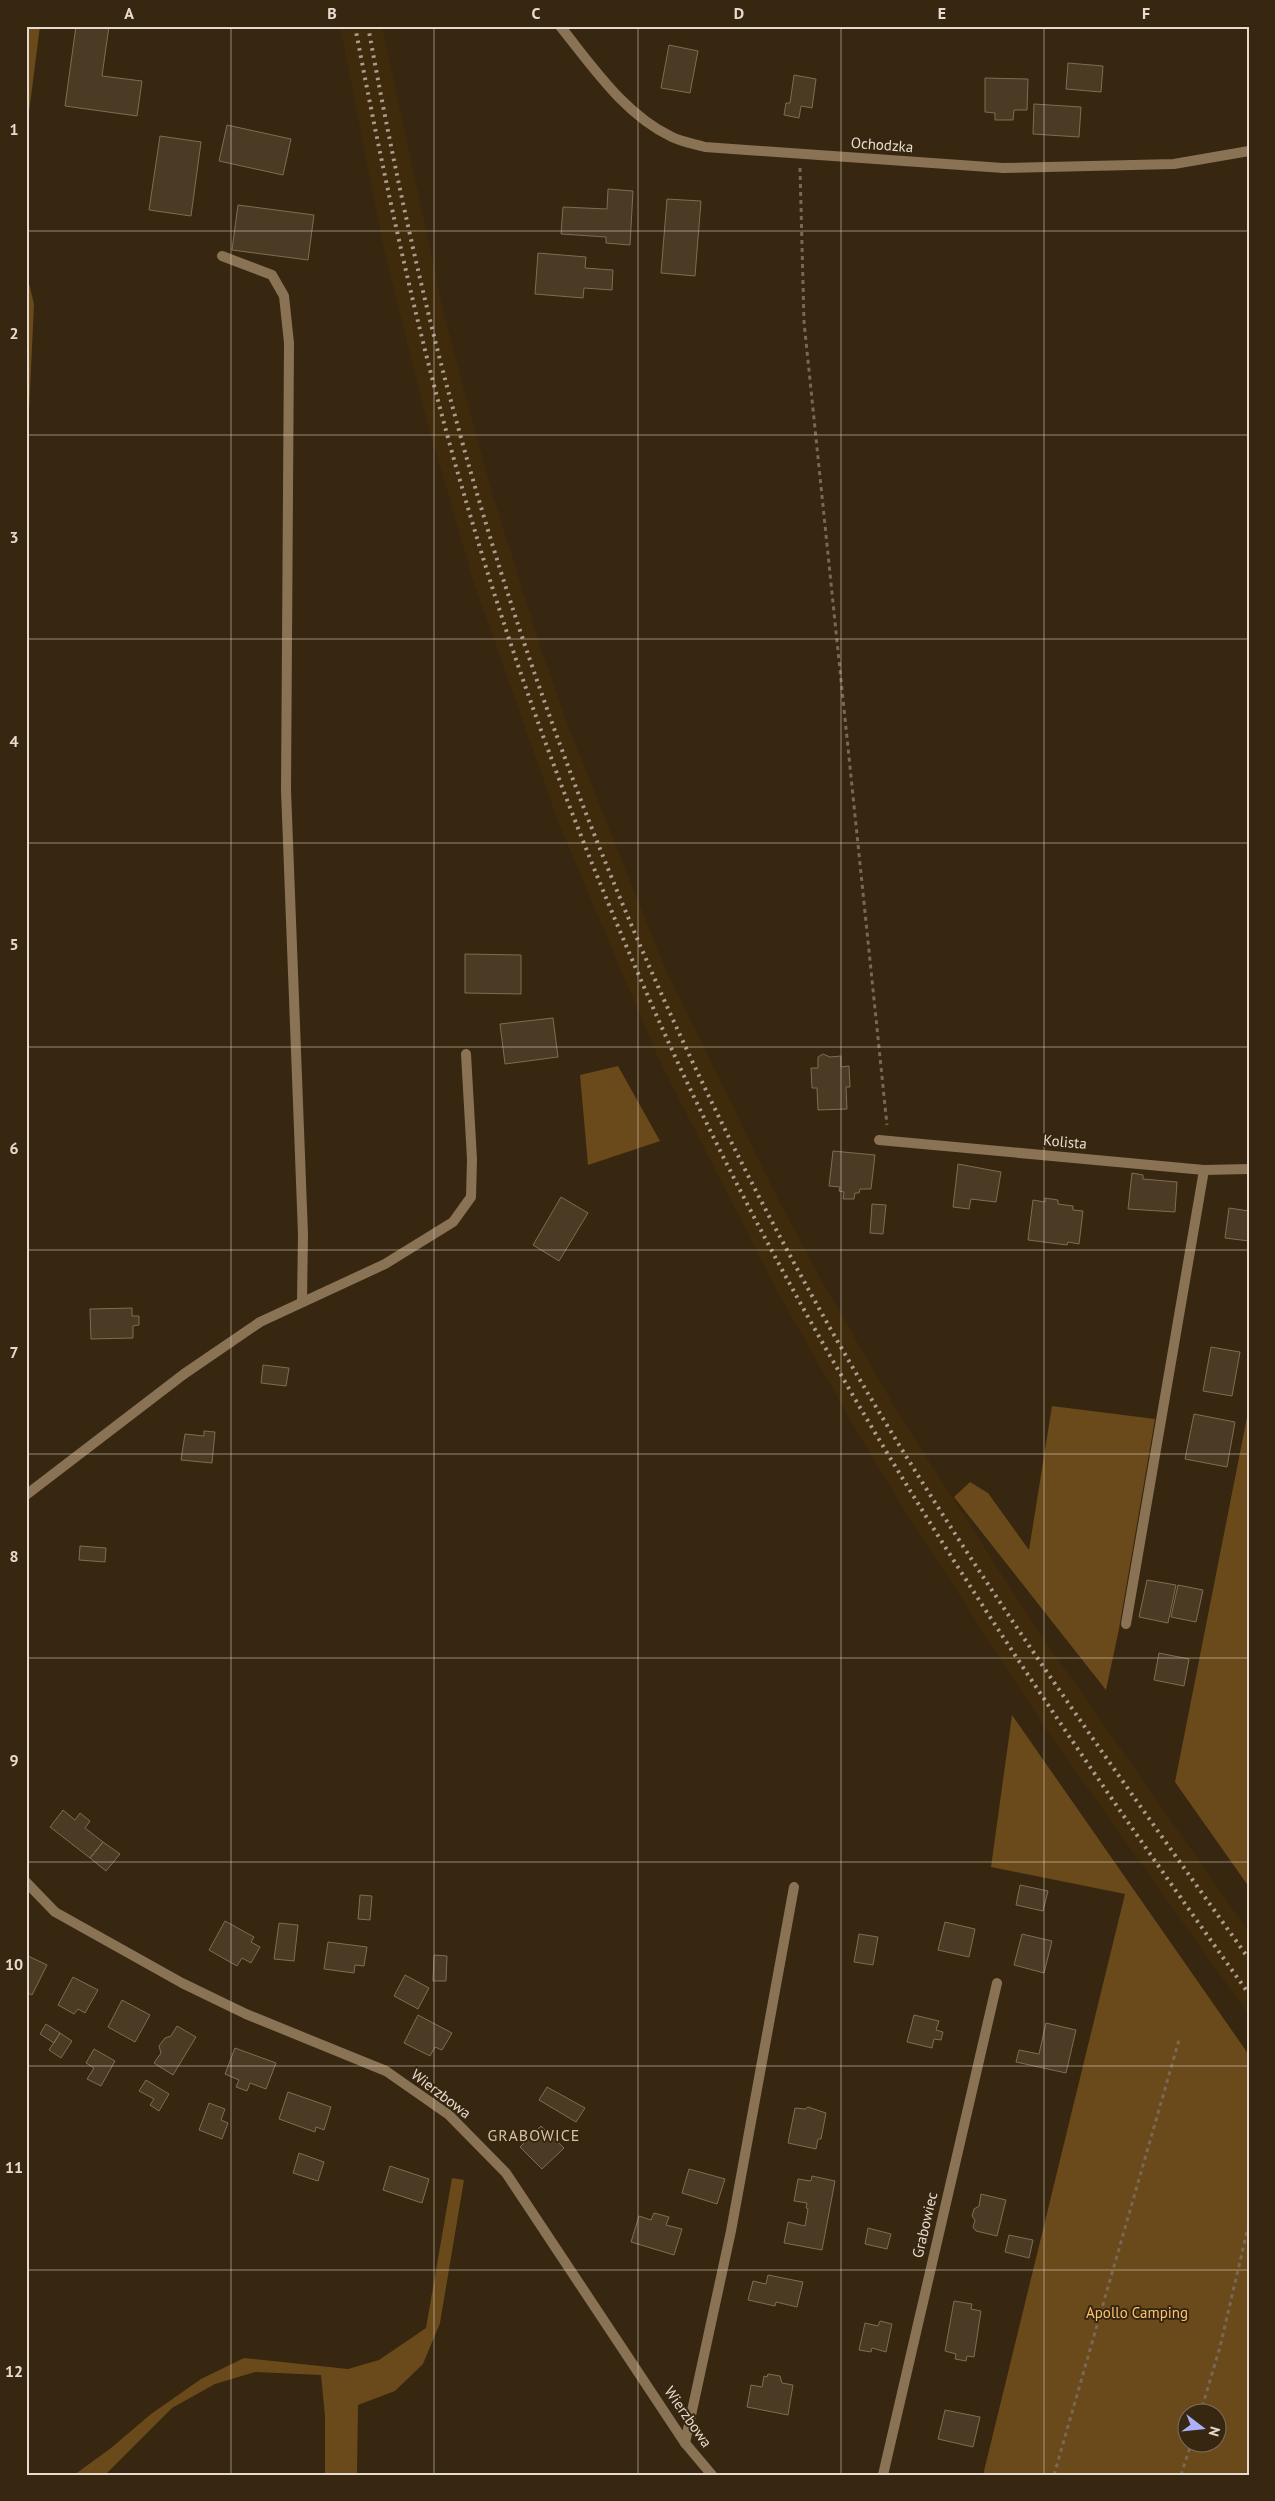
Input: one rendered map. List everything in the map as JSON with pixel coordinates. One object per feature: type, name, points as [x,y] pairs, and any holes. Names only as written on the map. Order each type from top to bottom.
[{"type":"street","name":"Ochodzka","points":[[560,26],[612,90],[643,120],[673,138],[705,147],[1003,168],[1174,164],[1249,151]]},
{"type":"street","points":[[222,256],[272,275],[284,296],[289,343],[286,790],[302,1224],[302,1302]]},
{"type":"street","points":[[26,1495],[184,1374],[260,1322],[385,1264],[453,1222],[470,1197],[472,1159],[466,1054]]},
{"type":"street","name":"Kolista","points":[[884,1140],[1204,1170],[1249,1169]]},
{"type":"street","points":[[1126,1624],[1204,1170]]},
{"type":"street","name":"Wierzbowa","points":[[26,1882],[55,1912],[182,1983],[246,2014],[386,2071],[449,2115],[506,2173],[685,2443],[712,2475]]},
{"type":"street","points":[[685,2443],[731,2231],[794,1887]]},
{"type":"street","name":"Grabowiec","points":[[883,2475],[997,1983]]},
{"type":"path","points":[[800,155],[804,322],[884,1140]]},
{"type":"path","points":[[1054,2475],[1179,2040]]},
{"type":"path","points":[[1203,2404],[1220,2347],[1249,2223]]},
{"type":"path","points":[[1181,2475],[1188,2454]]},
{"type":"shaded area","points":[[340,26],[382,26],[445,318],[490,486],[541,649],[569,728],[662,961],[775,1193],[817,1272],[900,1416],[1037,1629],[1249,1932],[1249,2016],[1047,1731],[905,1511],[860,1437],[777,1291],[660,1062],[559,824],[473,580],[425,415],[383,245]]},
{"type":"green space","points":[[26,26],[40,26],[26,136]]},
{"type":"green space","points":[[26,271],[34,304],[26,478]]},
{"type":"green space","points":[[618,1066],[660,1141],[588,1165],[580,1075]]},
{"type":"green space","points":[[1052,1406],[1155,1419],[1119,1629],[1106,1690],[954,1497],[970,1482],[988,1493],[1029,1550]]},
{"type":"green space","points":[[1249,1407],[1249,1887],[1175,1782]]},
{"type":"green space","name":"Apollo Camping","points":[[1012,1715],[1249,2055],[1249,2475],[983,2475],[1125,1894],[991,1867]]},
{"type":"green space","points":[[452,2178],[464,2180],[440,2323],[423,2364],[395,2391],[358,2405],[357,2475],[325,2475],[325,2416],[321,2375],[255,2372],[215,2384],[172,2408],[105,2475],[74,2475],[111,2448],[151,2414],[201,2379],[244,2358],[348,2369],[379,2360],[426,2328]]},
{"type":"building","points":[[76,26],[109,26],[102,76],[142,81],[137,116],[65,106]]},
{"type":"building","points":[[669,45],[698,51],[690,93],[661,88]]},
{"type":"building","points":[[1068,63],[1103,66],[1101,92],[1066,89]]},
{"type":"building","points":[[794,75],[816,79],[812,108],[801,106],[799,118],[784,115],[786,103],[790,103]]},
{"type":"building","points":[[985,78],[1028,79],[1027,110],[1014,110],[1013,120],[995,120],[995,113],[985,112]]},
{"type":"building","points":[[1034,104],[1081,107],[1079,137],[1033,134]]},
{"type":"building","points":[[227,125],[291,139],[283,175],[219,161]]},
{"type":"building","points":[[160,136],[201,142],[191,216],[149,210]]},
{"type":"building","points":[[608,189],[633,191],[630,245],[606,243],[606,237],[561,234],[563,207],[607,209]]},
{"type":"building","points":[[667,199],[701,201],[695,276],[661,273]]},
{"type":"building","points":[[238,205],[314,215],[308,260],[232,250]]},
{"type":"building","points":[[538,253],[586,257],[585,268],[613,270],[612,290],[584,288],[583,298],[535,294]]},
{"type":"building","points":[[465,954],[521,955],[521,994],[465,993]]},
{"type":"building","points":[[553,1018],[558,1057],[505,1064],[500,1024]]},
{"type":"building","points":[[823,1054],[830,1057],[841,1056],[841,1067],[849,1066],[850,1087],[846,1087],[847,1109],[818,1110],[817,1088],[812,1088],[811,1068],[818,1068],[818,1057]]},
{"type":"building","points":[[833,1151],[875,1155],[871,1189],[860,1189],[859,1193],[855,1193],[854,1199],[843,1199],[844,1192],[839,1191],[840,1187],[829,1186]]},
{"type":"building","points":[[958,1164],[1001,1172],[996,1202],[971,1199],[969,1209],[953,1207]]},
{"type":"building","points":[[1132,1173],[1143,1175],[1143,1179],[1177,1182],[1175,1212],[1128,1209]]},
{"type":"building","points":[[561,1197],[588,1213],[559,1261],[533,1245]]},
{"type":"building","points":[[1045,1198],[1058,1200],[1058,1204],[1073,1206],[1073,1210],[1083,1211],[1079,1244],[1068,1242],[1067,1245],[1028,1240],[1033,1200],[1045,1202]]},
{"type":"building","points":[[872,1204],[886,1205],[883,1234],[870,1233]]},
{"type":"building","points":[[1229,1208],[1249,1211],[1249,1241],[1225,1238]]},
{"type":"building","points":[[132,1308],[132,1316],[139,1316],[139,1325],[133,1326],[133,1338],[91,1339],[90,1309]]},
{"type":"building","points":[[1211,1347],[1240,1352],[1232,1396],[1203,1391]]},
{"type":"building","points":[[263,1365],[289,1368],[286,1386],[261,1383]]},
{"type":"building","points":[[1194,1414],[1235,1422],[1227,1467],[1185,1459]]},
{"type":"building","points":[[204,1431],[215,1432],[212,1463],[181,1460],[185,1434],[204,1436]]},
{"type":"building","points":[[80,1546],[106,1548],[105,1562],[79,1560]]},
{"type":"building","points":[[1147,1580],[1176,1585],[1168,1623],[1139,1617]]},
{"type":"building","points":[[1178,1585],[1203,1590],[1196,1622],[1171,1617]]},
{"type":"building","points":[[1159,1653],[1189,1659],[1184,1686],[1154,1680]]},
{"type":"building","points":[[63,1810],[75,1820],[80,1813],[90,1821],[85,1828],[103,1842],[90,1858],[50,1827]]},
{"type":"building","points":[[103,1842],[120,1854],[106,1871],[90,1858]]},
{"type":"building","points":[[1020,1885],[1048,1891],[1043,1911],[1016,1905]]},
{"type":"building","points":[[360,1895],[372,1896],[370,1920],[358,1919]]},
{"type":"building","points":[[225,1921],[254,1937],[251,1942],[260,1947],[251,1963],[242,1958],[237,1966],[209,1950]]},
{"type":"building","points":[[945,1922],[975,1929],[969,1957],[938,1950]]},
{"type":"building","points":[[279,1923],[298,1925],[294,1961],[274,1959]]},
{"type":"building","points":[[859,1934],[878,1937],[873,1965],[854,1962]]},
{"type":"building","points":[[1022,1934],[1052,1941],[1044,1973],[1014,1965]]},
{"type":"building","points":[[328,1942],[367,1947],[364,1966],[355,1965],[354,1973],[324,1969]]},
{"type":"building","points":[[26,1955],[47,1965],[32,1995],[26,1992]]},
{"type":"building","points":[[434,1955],[447,1956],[446,1981],[433,1981]]},
{"type":"building","points":[[405,1975],[429,1988],[418,2009],[394,1996]]},
{"type":"building","points":[[73,1977],[98,1990],[85,2013],[78,2009],[74,2014],[58,2005]]},
{"type":"building","points":[[122,2000],[150,2015],[135,2042],[108,2027]]},
{"type":"building","points":[[418,2015],[452,2033],[442,2050],[435,2047],[430,2056],[404,2043]]},
{"type":"building","points":[[914,2015],[939,2021],[936,2030],[943,2032],[941,2040],[934,2039],[932,2048],[907,2042]]},
{"type":"building","points":[[1046,2023],[1076,2030],[1066,2073],[1016,2062],[1019,2050],[1039,2054]]},
{"type":"building","points":[[46,2024],[60,2033],[54,2043],[40,2034]]},
{"type":"building","points":[[177,2026],[196,2037],[173,2075],[154,2063],[161,2053],[159,2046],[165,2038],[171,2036]]},
{"type":"building","points":[[60,2033],[72,2041],[61,2058],[49,2050]]},
{"type":"building","points":[[235,2048],[276,2063],[266,2089],[250,2083],[247,2091],[236,2087],[239,2080],[225,2074]]},
{"type":"building","points":[[94,2049],[115,2061],[101,2086],[87,2079],[94,2068],[86,2063]]},
{"type":"building","points":[[146,2080],[169,2094],[159,2111],[150,2105],[154,2099],[139,2091]]},
{"type":"building","points":[[547,2087],[585,2108],[576,2122],[539,2100]]},
{"type":"building","points":[[288,2092],[331,2107],[324,2130],[316,2127],[315,2132],[279,2119]]},
{"type":"building","points":[[209,2103],[225,2109],[221,2120],[228,2123],[222,2139],[199,2130]]},
{"type":"building","points":[[808,2107],[826,2113],[821,2139],[818,2139],[816,2149],[788,2143],[795,2108],[805,2109]]},
{"type":"building","points":[[541,2126],[564,2148],[542,2169],[520,2147]]},
{"type":"building","points":[[299,2153],[324,2162],[318,2181],[293,2173]]},
{"type":"building","points":[[390,2166],[429,2179],[422,2203],[383,2190]]},
{"type":"building","points":[[689,2169],[725,2179],[717,2204],[682,2193]]},
{"type":"building","points":[[812,2176],[835,2181],[822,2250],[784,2243],[788,2222],[805,2226],[808,2209],[806,2208],[807,2203],[794,2201],[798,2179],[811,2181]]},
{"type":"building","points":[[981,2194],[1006,2200],[997,2236],[976,2231],[973,2227],[975,2220],[972,2216],[974,2209],[979,2206]]},
{"type":"building","points":[[654,2213],[669,2217],[666,2225],[682,2229],[674,2255],[631,2242],[639,2216],[651,2220]]},
{"type":"building","points":[[868,2228],[891,2234],[887,2249],[865,2244]]},
{"type":"building","points":[[1009,2235],[1033,2240],[1029,2258],[1005,2252]]},
{"type":"building","points":[[768,2275],[803,2282],[797,2307],[776,2302],[775,2306],[748,2300],[753,2281],[766,2284]]},
{"type":"building","points":[[954,2301],[972,2304],[971,2309],[981,2311],[974,2357],[967,2356],[966,2361],[955,2359],[956,2354],[945,2351]]},
{"type":"building","points":[[880,2321],[892,2324],[886,2352],[872,2348],[871,2352],[859,2350],[865,2323],[878,2326]]},
{"type":"building","points":[[768,2374],[780,2376],[782,2383],[793,2385],[788,2415],[747,2407],[751,2385],[762,2387],[764,2376],[767,2377]]},
{"type":"building","points":[[945,2410],[980,2417],[973,2447],[938,2439]]},
{"type":"railway","points":[[355,26],[380,153],[408,278],[439,404],[474,528],[516,661],[564,792],[616,922],[672,1050],[732,1175],[797,1297],[866,1417],[938,1536],[1090,1767],[1249,1994]]},
{"type":"railway","points":[[368,26],[396,169],[428,311],[452,405],[487,528],[527,650],[570,771],[617,890],[667,1007],[722,1123],[780,1237],[842,1349],[889,1428],[937,1506],[1038,1659],[1249,1959]]},
{"type":"district","name":"GRABOWICE","points":[[534,2135]]}]
